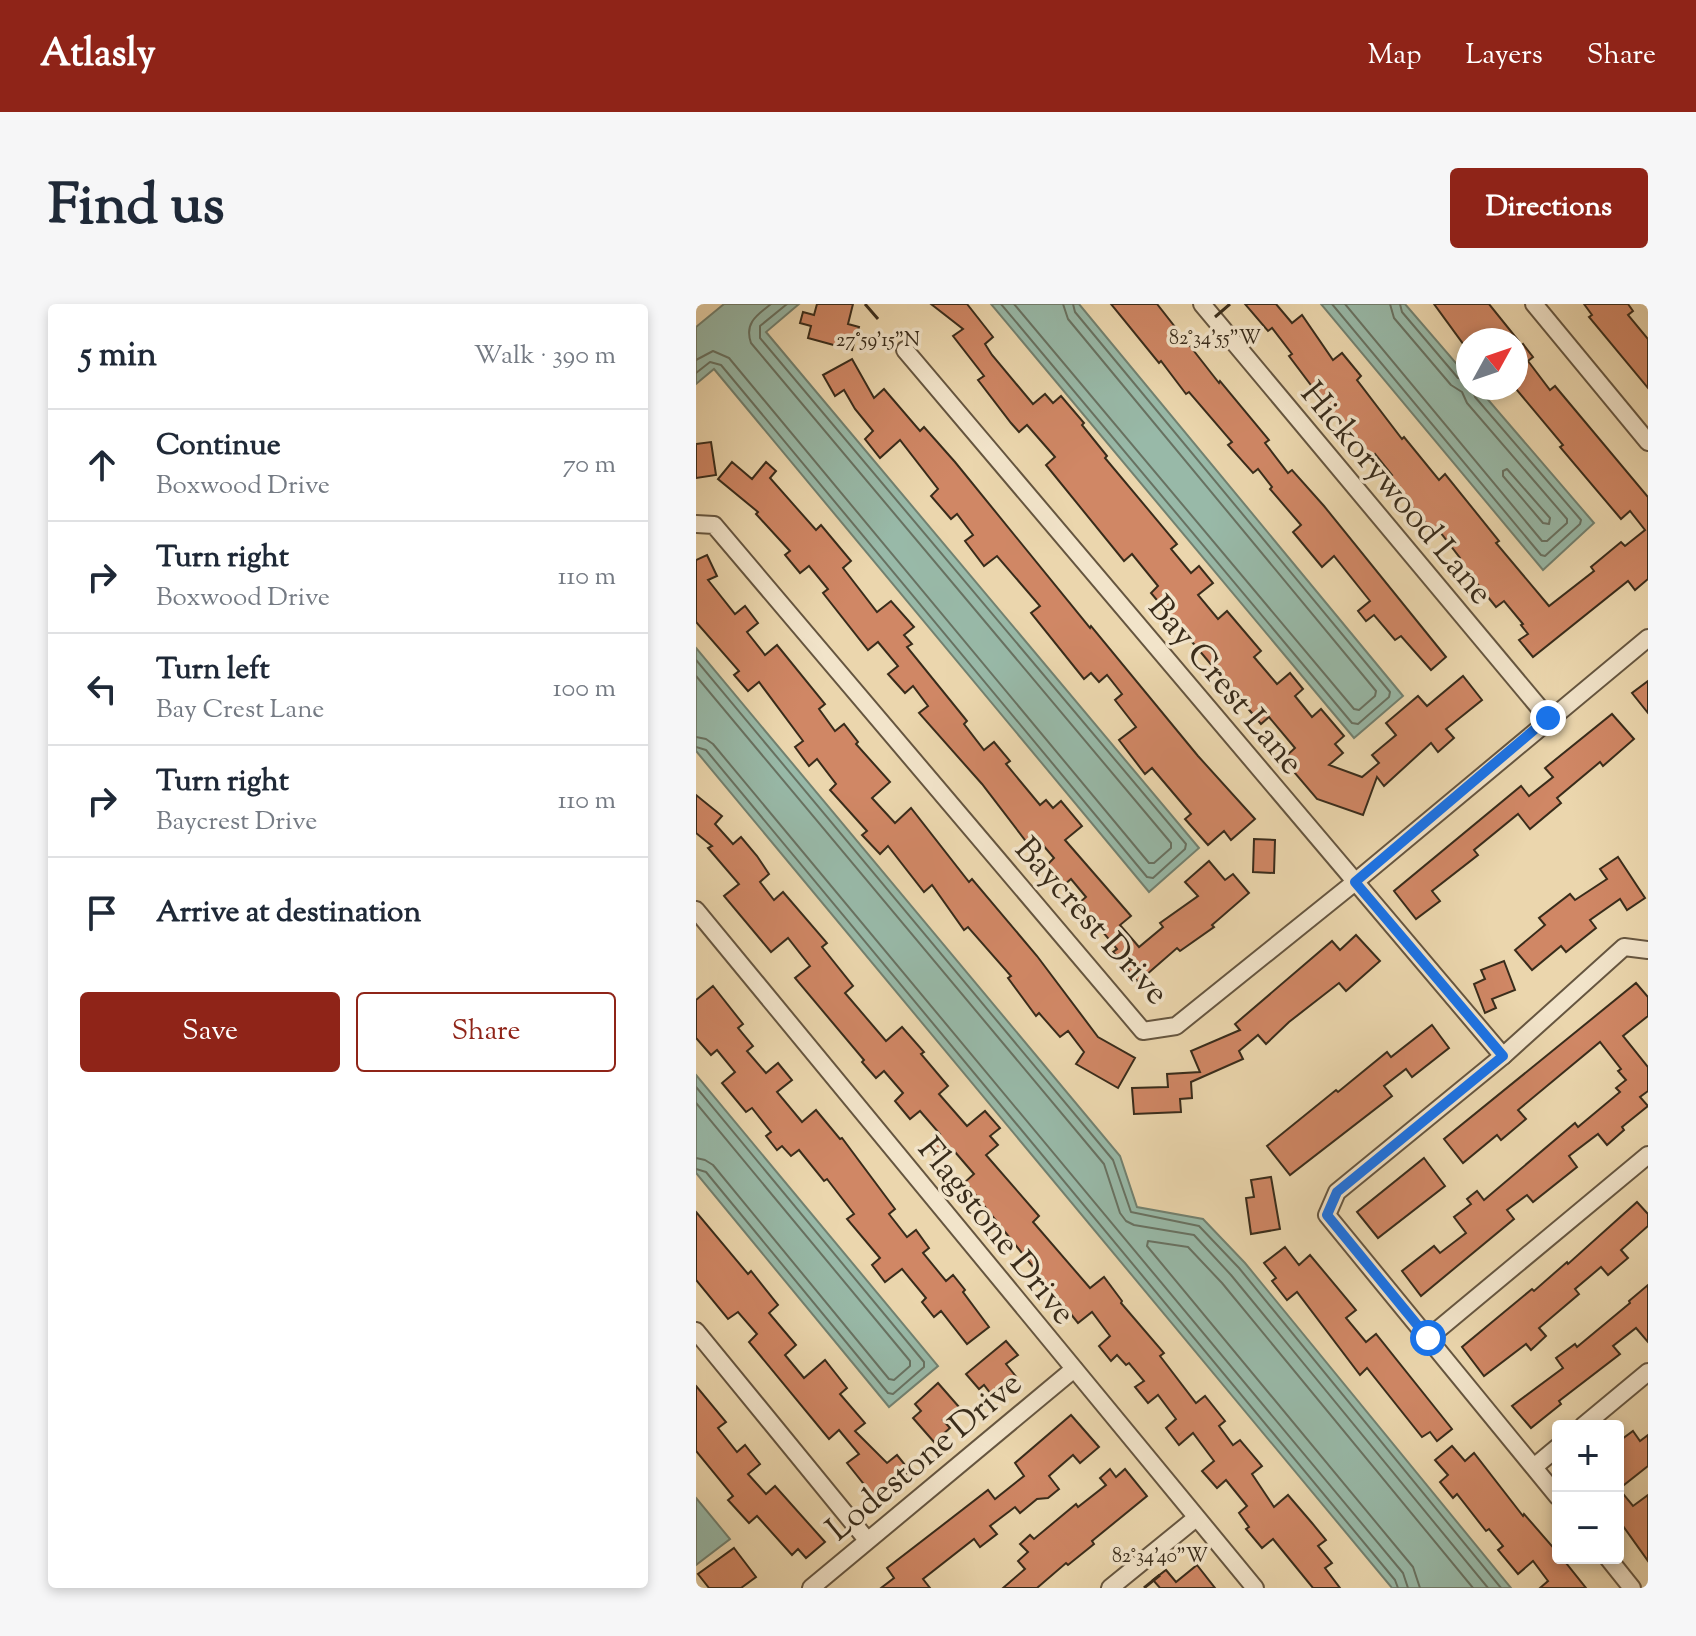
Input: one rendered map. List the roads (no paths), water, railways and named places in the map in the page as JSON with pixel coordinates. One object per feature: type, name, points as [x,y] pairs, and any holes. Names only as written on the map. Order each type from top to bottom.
[{"type":"street","name":"Hickorywood Lane","points":[[1202,304],[1548,718]]},
{"type":"street","points":[[1534,304],[1648,442]]},
{"type":"street","name":"Bay Crest Lane","points":[[905,350],[1503,1056]]},
{"type":"street","name":"Baycrest Drive","points":[[696,524],[714,525],[1143,1031],[1176,1026],[1355,882],[1548,718],[1648,638]]},
{"type":"street","name":"Flagstone Drive","points":[[696,910],[1255,1588]]},
{"type":"street","points":[[1554,1492],[1327,1215],[1337,1192],[1503,1056],[1624,947],[1648,950]]},
{"type":"street","points":[[1428,1338],[1648,1155]]},
{"type":"street","points":[[696,1331],[867,1540]]},
{"type":"street","name":"Lodestone Drive","points":[[811,1588],[1074,1369]]},
{"type":"street","points":[[1590,1420],[1648,1372]]},
{"type":"street","points":[[1534,1467],[1552,1452]]},
{"type":"street","points":[[1110,1588],[1196,1518]]},
{"type":"street","points":[[1613,1564],[1632,1588]]},
{"type":"water","points":[[724,304],[799,304],[766,332],[1199,848],[1149,892],[714,369],[696,384],[696,327]]},
{"type":"water","points":[[991,304],[1079,304],[1403,696],[1354,738]]},
{"type":"water","points":[[1321,304],[1405,304],[1456,363],[1456,400],[1488,400],[1594,523],[1543,570]]},
{"type":"water","points":[[696,648],[1120,1156],[1137,1207],[1203,1219],[1245,1263],[1511,1588],[1392,1588],[696,751]]},
{"type":"water","points":[[696,1075],[938,1366],[889,1407],[696,1173]]},
{"type":"water","points":[[696,1498],[730,1539],[696,1565]]}]
